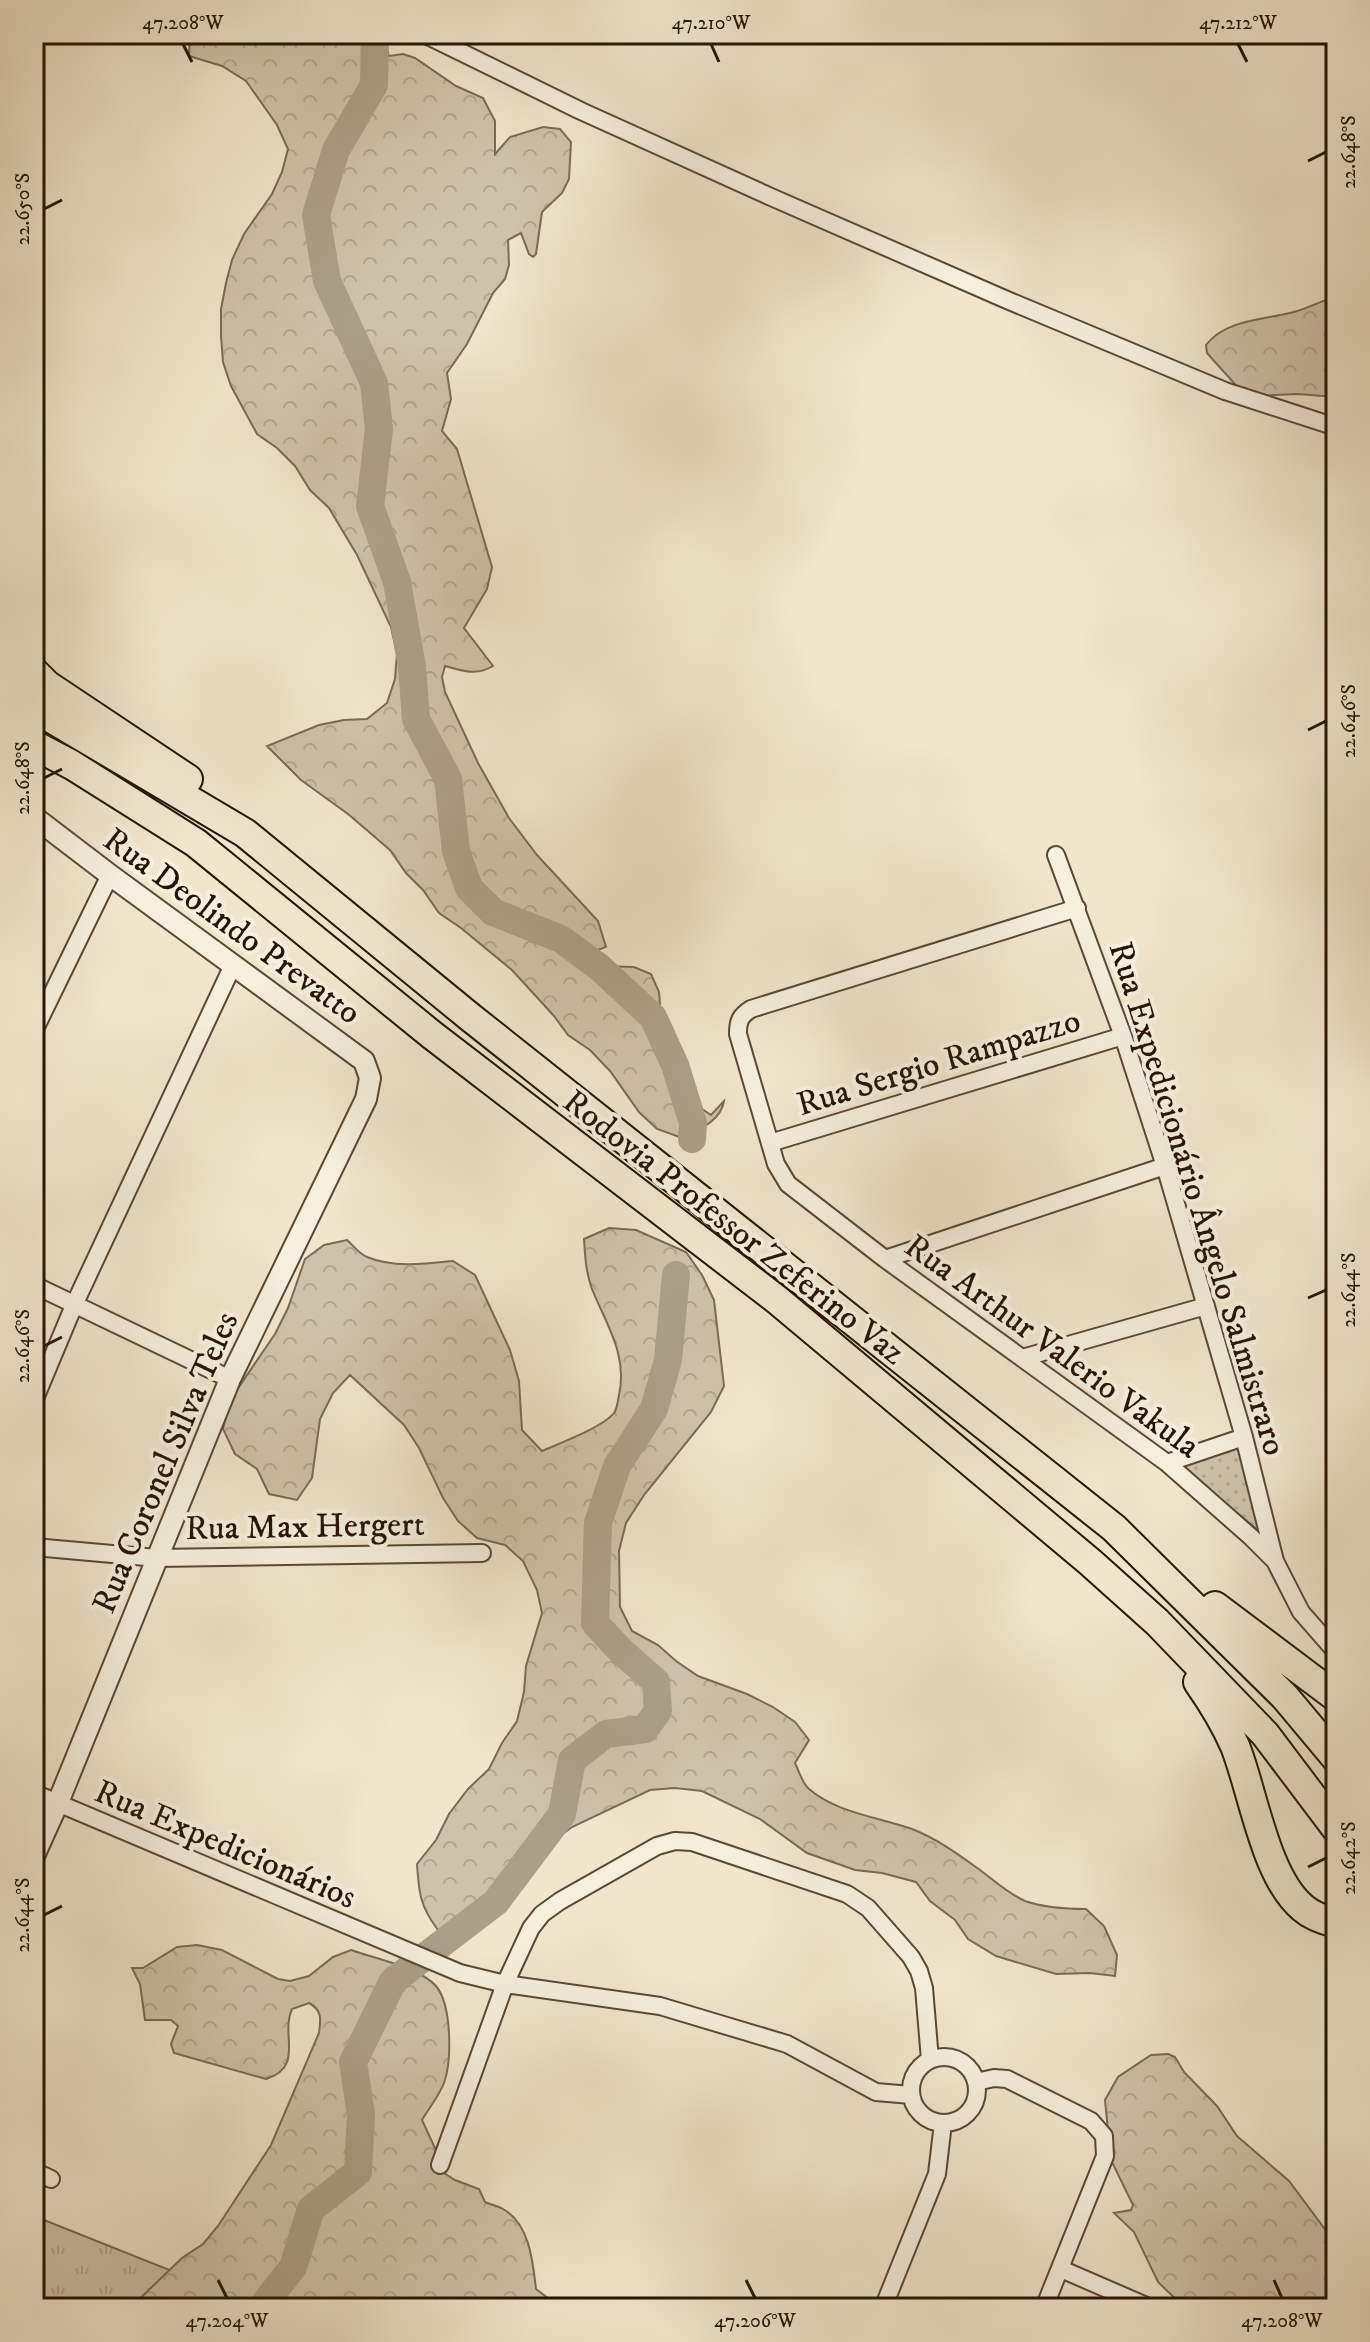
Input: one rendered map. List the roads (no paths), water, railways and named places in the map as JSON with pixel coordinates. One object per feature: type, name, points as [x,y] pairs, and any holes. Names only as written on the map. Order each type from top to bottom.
[{"type":"highway","points":[[34,672],[47,685],[225,803],[245,833]]},
{"type":"highway","name":"Rodovia Professor Zeferino Vaz","points":[[34,708],[245,833],[470,1017],[1114,1528],[1285,1697],[1336,1758]]},
{"type":"highway","name":"Rodovia Professor Zeferino Vaz","points":[[34,745],[72,765],[196,843],[432,1035],[776,1299],[1090,1562],[1157,1622],[1265,1734],[1336,1828]]},
{"type":"highway","points":[[34,755],[72,765]]},
{"type":"highway","points":[[1114,1528],[1336,1697]]},
{"type":"highway","points":[[1157,1622],[1215,1705],[1234,1744],[1249,1785],[1265,1846],[1286,1887],[1304,1910],[1336,1923]]},
{"type":"street","points":[[424,34],[581,111],[1007,300],[1225,391],[1336,427]]},
{"type":"street","name":"Rua Deolindo Prevatto","points":[[34,817],[364,1061],[370,1078],[366,1099]]},
{"type":"street","name":"Rua Expedicionário Ângelo Salmistraro","points":[[1056,855],[1123,1036],[1165,1166],[1244,1437],[1275,1561]]},
{"type":"street","points":[[34,1031],[110,875]]},
{"type":"street","points":[[770,1143],[738,1034],[742,1015],[751,1009],[1077,908]]},
{"type":"street","points":[[34,1401],[75,1303],[233,965]]},
{"type":"street","name":"Rua Sergio Rampazzo","points":[[770,1143],[1123,1036]]},
{"type":"street","name":"Rua Coronel Silva Teles","points":[[34,1856],[230,1379],[366,1099]]},
{"type":"street","name":"Rua Arthur Valerio Vakula","points":[[770,1143],[776,1164],[788,1184],[885,1259],[1167,1463],[1275,1561]]},
{"type":"street","points":[[885,1259],[1165,1166]]},
{"type":"street","points":[[34,1285],[230,1379]]},
{"type":"street","points":[[1022,1358],[1206,1306]]},
{"type":"street","points":[[1167,1463],[1244,1437]]},
{"type":"street","name":"Rua Max Hergert","points":[[34,1547],[157,1558],[482,1553]]},
{"type":"street","points":[[1275,1561],[1301,1612],[1336,1652]]},
{"type":"street","name":"Rua Expedicionários","points":[[34,1793],[460,1973],[505,1984],[660,2006],[787,2044],[876,2092],[911,2095]]},
{"type":"street","points":[[440,2165],[505,1984],[531,1928],[542,1914],[560,1901],[657,1846],[675,1841],[692,1842],[847,1894],[868,1908],[911,1957],[919,1971],[924,1988],[930,2060]]},
{"type":"street","points":[[949,2057],[958,2060],[966,2065],[976,2082],[977,2097],[970,2110],[958,2120],[943,2123],[925,2118],[913,2104],[912,2081],[919,2068],[930,2060],[949,2057]]},
{"type":"street","points":[[976,2082],[1007,2079],[1091,2121],[1104,2136],[1105,2156],[1044,2308]]},
{"type":"street","points":[[883,2308],[937,2174],[943,2123]]},
{"type":"street","points":[[34,2171],[51,2179]]},
{"type":"street","points":[[1061,2269],[1151,2308]]},
{"type":"waterway","points":[[375,34],[374,85],[336,150],[316,215],[327,281],[374,383],[379,429],[370,506],[397,582],[412,667],[416,719],[448,779],[456,851],[469,888],[493,912],[561,939],[599,967],[653,1017],[675,1065],[693,1123],[692,1139]]},
{"type":"waterway","points":[[261,2308],[293,2267],[311,2209],[358,2172],[361,2114],[353,2062],[393,1981],[496,1902],[562,1814],[572,1760],[606,1734],[645,1729],[658,1711],[656,1682],[595,1623],[598,1523],[617,1466],[654,1409],[668,1360],[676,1275]]}]
